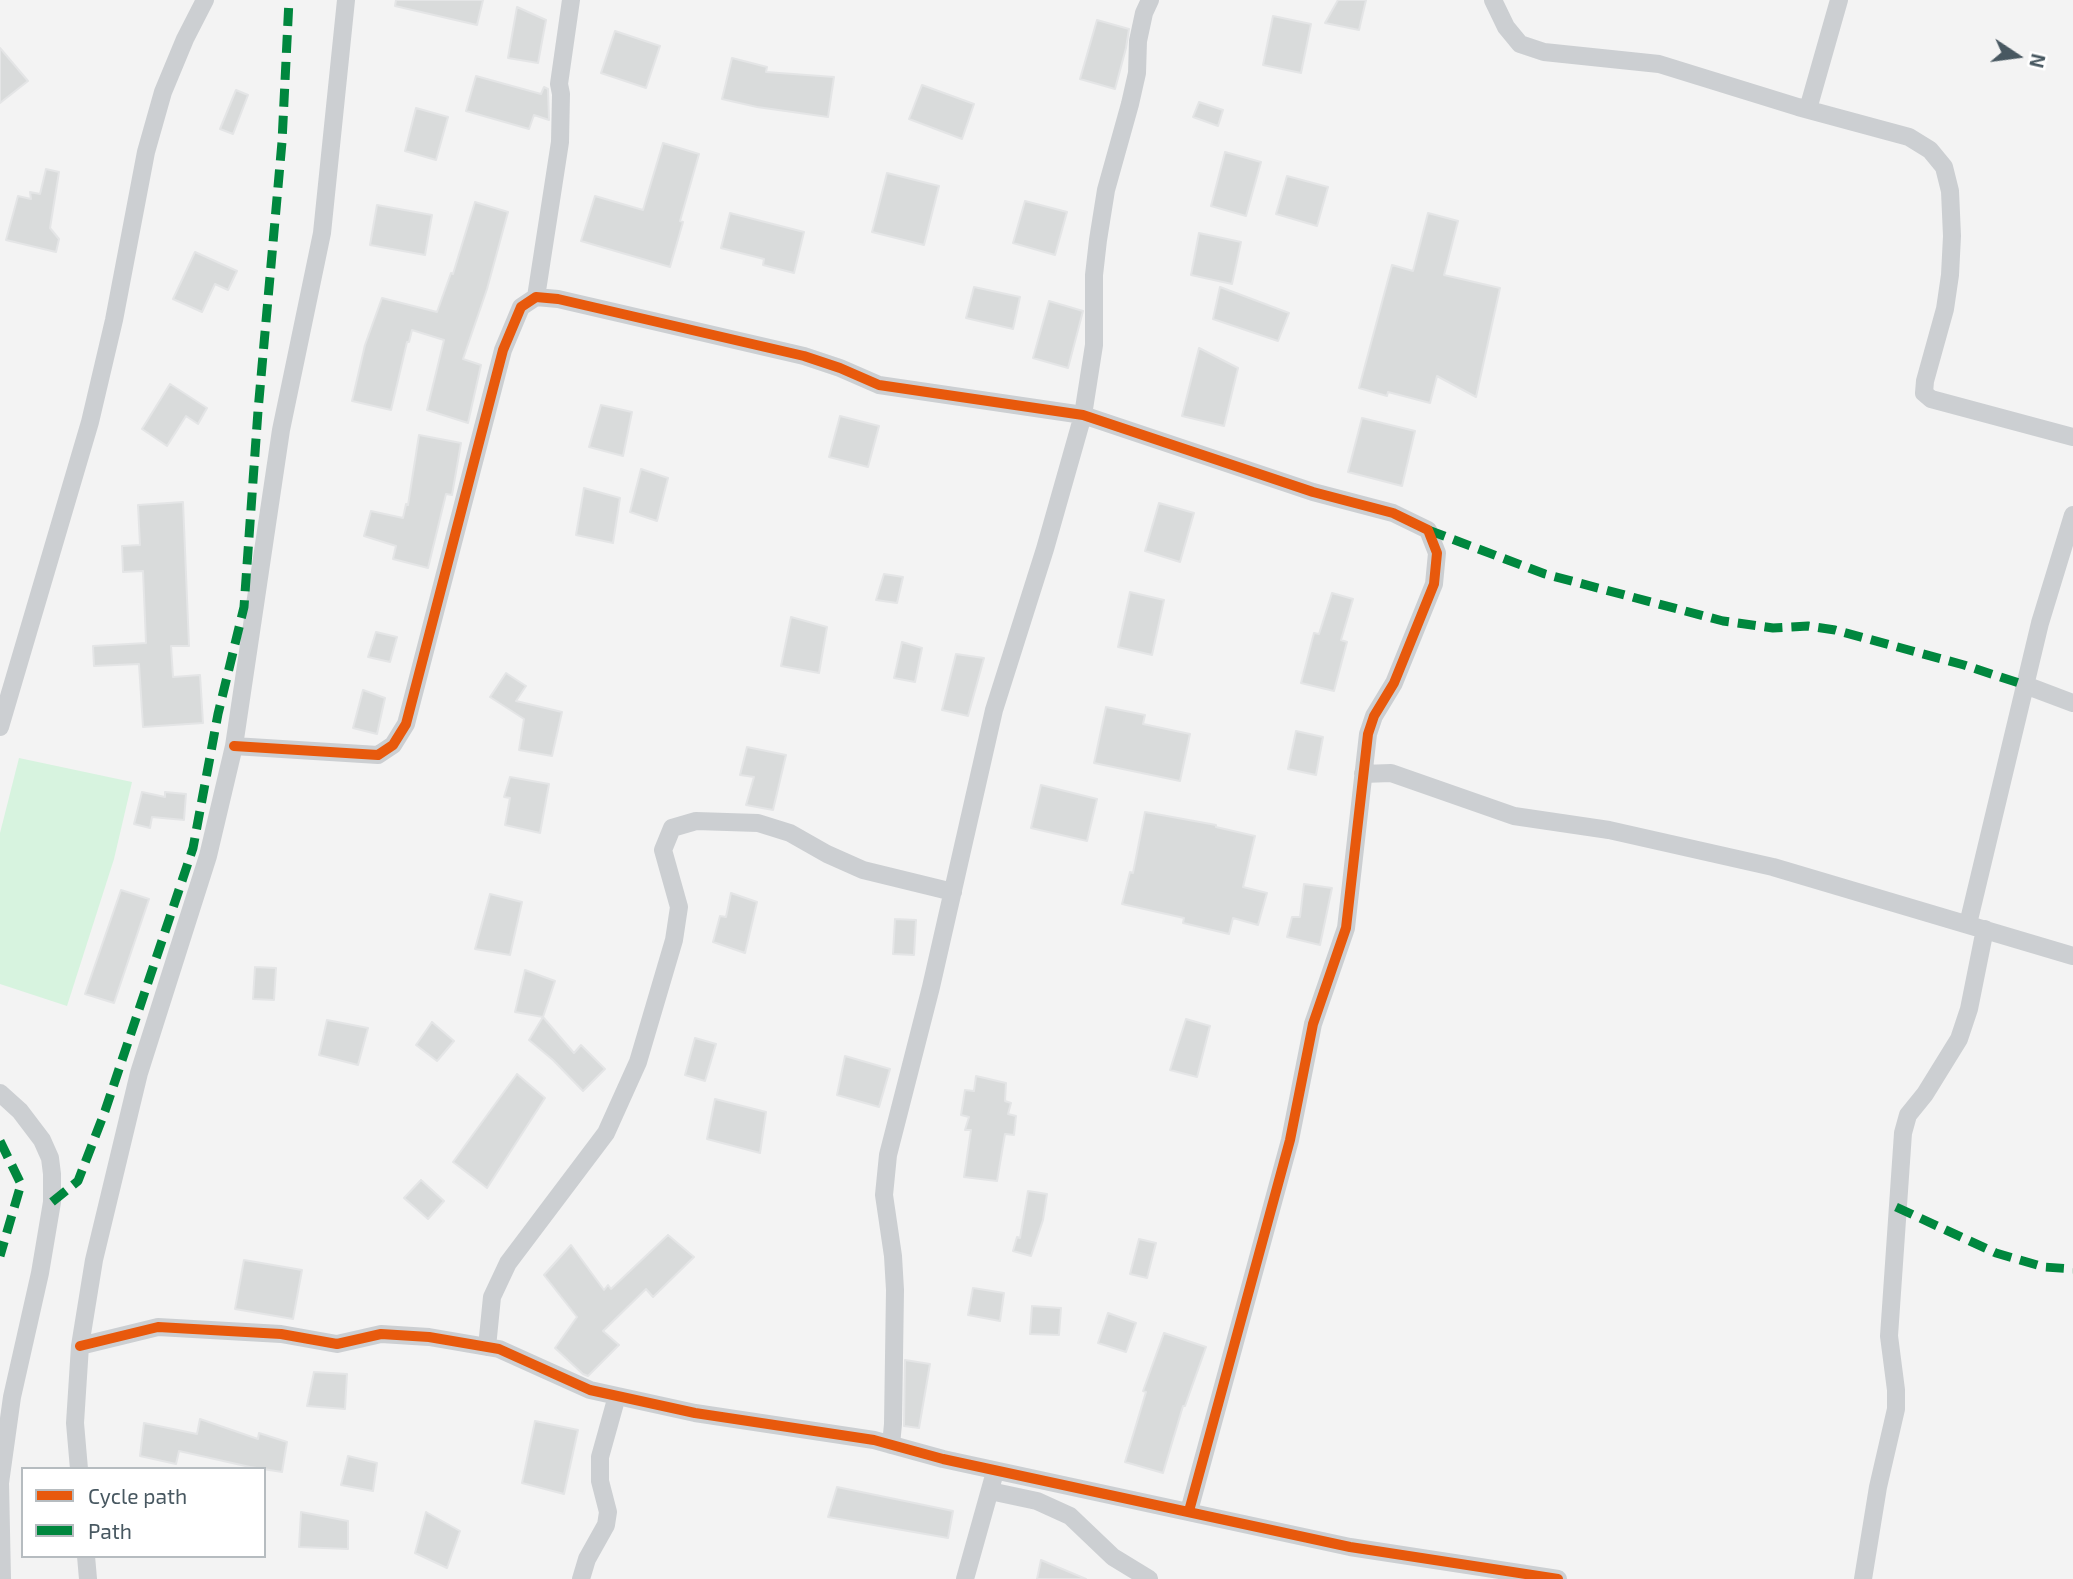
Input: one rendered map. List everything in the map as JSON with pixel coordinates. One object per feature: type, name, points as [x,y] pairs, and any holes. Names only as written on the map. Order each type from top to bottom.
[{"type":"street","points":[[0,727],[90,422],[114,320],[146,152],[156,116],[185,39],[205,0]]},
{"type":"street","points":[[79,1467],[75,1423],[80,1346],[94,1259],[139,1073],[205,868],[234,746],[281,430],[322,233],[346,0]]},
{"type":"street","points":[[536,297],[560,142],[559,84],[571,0]]},
{"type":"street","points":[[891,1445],[894,1424],[895,1290],[884,1195],[888,1155],[953,892],[994,710],[1045,549],[1083,415],[1094,345],[1094,275],[1106,190],[1130,104],[1137,73],[1138,41],[1144,13],[1150,0]]},
{"type":"street","points":[[1493,0],[1506,27],[1520,44],[1544,52],[1659,64],[1808,110],[1909,137],[1930,150],[1944,167],[1950,191],[1951,275],[1924,393],[1931,399],[2073,438]]},
{"type":"street","points":[[1808,110],[1839,0]]},
{"type":"street","points":[[234,746],[378,755],[393,745],[406,724],[503,350],[521,307],[536,297],[558,299],[804,356],[879,385],[1083,415],[1313,492],[1393,513],[1428,530],[1437,553],[1434,584],[1394,683],[1374,716],[1368,734],[1346,928],[1313,1024],[1290,1140],[1189,1511]]},
{"type":"street","points":[[1863,1579],[1878,1487],[1896,1409],[1889,1336],[1903,1133],[1908,1115],[1925,1094],[1959,1039],[1969,1009],[1976,926],[2025,685],[2040,623],[2073,515]]},
{"type":"street","points":[[2025,685],[2073,703]]},
{"type":"street","points":[[1363,774],[1391,773],[1514,816],[1598,828],[1773,867],[2073,956]]},
{"type":"street","points":[[487,1347],[492,1297],[508,1263],[606,1133],[638,1062],[674,940],[679,907],[663,850],[672,828],[696,821],[758,823],[790,833],[863,870],[953,892]]},
{"type":"street","points":[[0,1093],[20,1111],[42,1140],[50,1158],[52,1174],[52,1202],[40,1273],[12,1397],[1,1483],[2,1579]]},
{"type":"street","points":[[80,1346],[159,1327],[281,1334],[337,1344],[381,1334],[429,1337],[499,1349],[590,1390],[695,1413],[874,1440],[943,1459],[1350,1547],[1558,1579]]},
{"type":"street","points":[[581,1579],[587,1559],[606,1525],[608,1512],[600,1481],[600,1457],[617,1396]]},
{"type":"street","points":[[965,1579],[996,1469]]},
{"type":"street","points":[[990,1491],[1037,1501],[1070,1516],[1113,1557],[1149,1579]]},
{"type":"street","points":[[86,1558],[88,1579]]},
{"type":"green space","points":[[19,758],[132,782],[114,859],[67,1006],[0,984],[0,833]]},
{"type":"building","points":[[396,0],[483,0],[477,25],[395,6]]},
{"type":"building","points":[[1338,0],[1366,0],[1359,30],[1325,23]]},
{"type":"building","points":[[517,7],[546,20],[538,63],[508,58]]},
{"type":"building","points":[[1273,16],[1311,24],[1301,73],[1263,65]]},
{"type":"building","points":[[1097,20],[1129,29],[1115,89],[1080,79]]},
{"type":"building","points":[[615,31],[660,46],[646,88],[601,73]]},
{"type":"building","points":[[0,48],[28,81],[0,103]]},
{"type":"building","points":[[732,58],[767,67],[766,72],[834,77],[828,117],[722,99]]},
{"type":"building","points":[[476,76],[541,94],[544,87],[548,89],[549,120],[534,115],[529,129],[466,111]]},
{"type":"building","points":[[922,85],[974,104],[962,139],[909,119]]},
{"type":"building","points":[[236,90],[248,95],[233,134],[220,129]]},
{"type":"building","points":[[1199,102],[1223,110],[1218,126],[1193,117]]},
{"type":"building","points":[[416,108],[448,117],[436,160],[405,151]]},
{"type":"building","points":[[663,143],[699,154],[670,267],[581,241],[595,196],[643,210]]},
{"type":"building","points":[[1225,152],[1261,162],[1246,216],[1211,206]]},
{"type":"building","points":[[46,169],[59,172],[50,228],[59,239],[56,252],[6,240],[18,196],[31,199],[30,192],[40,194]]},
{"type":"building","points":[[887,173],[939,186],[924,245],[872,232]]},
{"type":"building","points":[[1287,176],[1328,187],[1317,226],[1276,214]]},
{"type":"building","points":[[1025,201],[1067,212],[1055,255],[1013,243]]},
{"type":"building","points":[[475,202],[508,212],[487,289],[463,359],[481,365],[468,423],[427,410],[444,340],[412,330],[391,410],[352,401],[365,345],[382,298],[437,312],[451,273],[453,274]]},
{"type":"building","points":[[377,205],[432,215],[425,255],[370,245]]},
{"type":"building","points":[[730,213],[804,232],[794,273],[763,265],[764,259],[721,248]]},
{"type":"building","points":[[1428,213],[1458,221],[1444,275],[1500,288],[1476,397],[1437,376],[1430,403],[1359,388],[1392,265],[1413,271]]},
{"type":"building","points":[[1199,233],[1241,242],[1232,284],[1191,275]]},
{"type":"building","points":[[195,252],[237,271],[228,290],[215,284],[202,312],[173,299]]},
{"type":"building","points":[[974,287],[1020,297],[1013,329],[966,318]]},
{"type":"building","points":[[1220,287],[1289,313],[1278,341],[1213,319]]},
{"type":"building","points":[[1049,301],[1083,311],[1068,368],[1033,358]]},
{"type":"building","points":[[1199,348],[1238,368],[1224,426],[1182,416]]},
{"type":"building","points":[[170,384],[207,408],[198,424],[186,416],[167,446],[142,429]]},
{"type":"building","points":[[601,405],[632,412],[623,456],[589,447]]},
{"type":"building","points":[[840,416],[879,426],[868,467],[829,457]]},
{"type":"building","points":[[1362,418],[1415,431],[1402,486],[1348,472]]},
{"type":"building","points":[[419,435],[461,443],[452,495],[446,494],[428,568],[393,559],[396,546],[364,536],[371,511],[403,518],[406,504],[408,505]]},
{"type":"building","points":[[641,469],[668,478],[657,521],[630,512]]},
{"type":"building","points":[[584,488],[620,498],[613,543],[576,535]]},
{"type":"building","points":[[183,502],[189,646],[171,646],[173,677],[200,675],[203,723],[143,727],[139,664],[94,666],[93,646],[146,643],[143,571],[123,572],[122,546],[140,545],[138,505]]},
{"type":"building","points":[[1159,503],[1194,513],[1180,562],[1145,551]]},
{"type":"building","points":[[884,574],[903,577],[897,603],[876,600]]},
{"type":"building","points":[[1130,592],[1164,600],[1152,655],[1118,647]]},
{"type":"building","points":[[1332,593],[1353,599],[1341,640],[1347,642],[1334,691],[1301,683],[1314,633],[1319,634]]},
{"type":"building","points":[[791,617],[827,627],[819,673],[781,666]]},
{"type":"building","points":[[376,632],[397,637],[390,662],[368,657]]},
{"type":"building","points":[[902,642],[922,648],[915,682],[894,678]]},
{"type":"building","points":[[956,654],[984,658],[968,716],[942,710]]},
{"type":"building","points":[[506,673],[526,686],[516,701],[562,712],[552,756],[519,750],[524,719],[490,697]]},
{"type":"building","points":[[363,690],[385,698],[377,734],[353,728]]},
{"type":"building","points":[[1106,707],[1145,715],[1143,724],[1190,734],[1180,781],[1094,763]]},
{"type":"building","points":[[1296,731],[1323,737],[1316,775],[1288,769]]},
{"type":"building","points":[[747,747],[786,755],[773,810],[746,805],[754,777],[740,775]]},
{"type":"building","points":[[510,777],[549,784],[540,833],[505,825],[510,798],[504,797]]},
{"type":"building","points":[[1041,785],[1097,799],[1087,841],[1031,828]]},
{"type":"building","points":[[142,792],[165,797],[165,792],[186,794],[184,820],[152,817],[150,828],[134,824]]},
{"type":"building","points":[[1145,812],[1216,825],[1255,836],[1243,887],[1267,893],[1258,925],[1233,918],[1229,934],[1183,923],[1184,918],[1122,904],[1130,872],[1133,873]]},
{"type":"building","points":[[1304,884],[1332,888],[1320,945],[1287,937],[1292,917],[1300,917]]},
{"type":"building","points":[[121,890],[149,899],[114,1003],[85,994]]},
{"type":"building","points":[[731,893],[757,902],[745,953],[713,942],[720,916],[726,917]]},
{"type":"building","points":[[490,894],[522,902],[510,955],[475,949]]},
{"type":"building","points":[[895,919],[916,920],[914,955],[893,954]]},
{"type":"building","points":[[255,967],[276,968],[274,1000],[253,999]]},
{"type":"building","points":[[525,970],[555,981],[543,1017],[515,1012]]},
{"type":"building","points":[[543,1017],[574,1053],[581,1045],[605,1069],[583,1091],[529,1040]]},
{"type":"building","points":[[1186,1019],[1210,1026],[1197,1077],[1170,1070]]},
{"type":"building","points":[[327,1020],[368,1028],[358,1065],[319,1055]]},
{"type":"building","points":[[432,1022],[454,1041],[437,1061],[416,1045]]},
{"type":"building","points":[[695,1038],[716,1044],[705,1081],[685,1075]]},
{"type":"building","points":[[845,1056],[890,1069],[879,1107],[837,1095]]},
{"type":"building","points":[[517,1074],[545,1098],[487,1188],[453,1162]]},
{"type":"building","points":[[976,1076],[1006,1083],[1005,1101],[1011,1103],[1008,1114],[1016,1116],[1014,1135],[1005,1134],[997,1181],[964,1177],[971,1130],[965,1130],[969,1117],[961,1115],[965,1090],[974,1091]]},
{"type":"building","points":[[715,1099],[766,1112],[760,1153],[707,1139]]},
{"type":"building","points":[[421,1180],[444,1201],[428,1219],[404,1198]]},
{"type":"building","points":[[1028,1191],[1047,1194],[1043,1220],[1031,1256],[1013,1251],[1017,1237],[1020,1238]]},
{"type":"building","points":[[668,1235],[694,1257],[653,1297],[646,1289],[603,1331],[619,1345],[588,1376],[583,1374],[555,1348],[577,1317],[544,1275],[571,1245],[604,1290],[608,1285],[611,1289]]},
{"type":"building","points":[[1139,1239],[1156,1243],[1147,1278],[1130,1274]]},
{"type":"building","points":[[244,1260],[302,1270],[293,1319],[235,1309]]},
{"type":"building","points":[[973,1288],[1004,1293],[1000,1321],[968,1315]]},
{"type":"building","points":[[1032,1306],[1061,1308],[1059,1335],[1030,1334]]},
{"type":"building","points":[[1108,1313],[1136,1323],[1126,1352],[1098,1343]]},
{"type":"building","points":[[1164,1333],[1206,1347],[1183,1406],[1163,1473],[1125,1462],[1146,1392],[1143,1391]]},
{"type":"building","points":[[905,1360],[930,1364],[919,1428],[904,1426]]},
{"type":"building","points":[[314,1372],[347,1374],[345,1409],[307,1406]]},
{"type":"building","points":[[200,1419],[258,1439],[259,1433],[287,1442],[282,1472],[179,1451],[176,1464],[140,1456],[144,1423],[197,1434]]},
{"type":"building","points":[[535,1421],[578,1430],[564,1494],[522,1483]]},
{"type":"building","points":[[348,1456],[377,1463],[373,1491],[341,1485]]},
{"type":"building","points":[[837,1487],[953,1511],[948,1538],[828,1517]]},
{"type":"building","points":[[301,1512],[348,1521],[348,1549],[299,1547]]},
{"type":"building","points":[[426,1512],[460,1531],[447,1568],[415,1553]]},
{"type":"building","points":[[1041,1560],[1086,1579],[1037,1579]]},
{"type":"marked path","points":[[52,1202],[78,1181],[105,1111],[193,848],[218,714],[244,607],[282,142],[289,0]]},
{"type":"marked path","points":[[1428,530],[1545,574],[1723,621],[1773,628],[1808,626],[1835,630],[1964,665],[2025,685]]},
{"type":"marked path","points":[[0,1141],[21,1184],[0,1256]]},
{"type":"marked path","points":[[1896,1207],[1996,1253],[2044,1267],[2073,1269]]},
{"type":"cycle path","points":[[234,746],[378,755],[393,745],[406,724],[503,350],[521,307],[536,297],[558,299],[804,356],[879,385],[1083,415],[1313,492],[1393,513],[1428,530],[1437,553],[1434,584],[1394,683],[1374,716],[1368,734],[1346,928],[1313,1024],[1290,1140],[1189,1511]]},
{"type":"cycle path","points":[[80,1346],[158,1327],[281,1334],[337,1344],[381,1334],[429,1337],[499,1349],[590,1390],[695,1413],[874,1440],[943,1459],[1350,1547],[1558,1579]]}]
